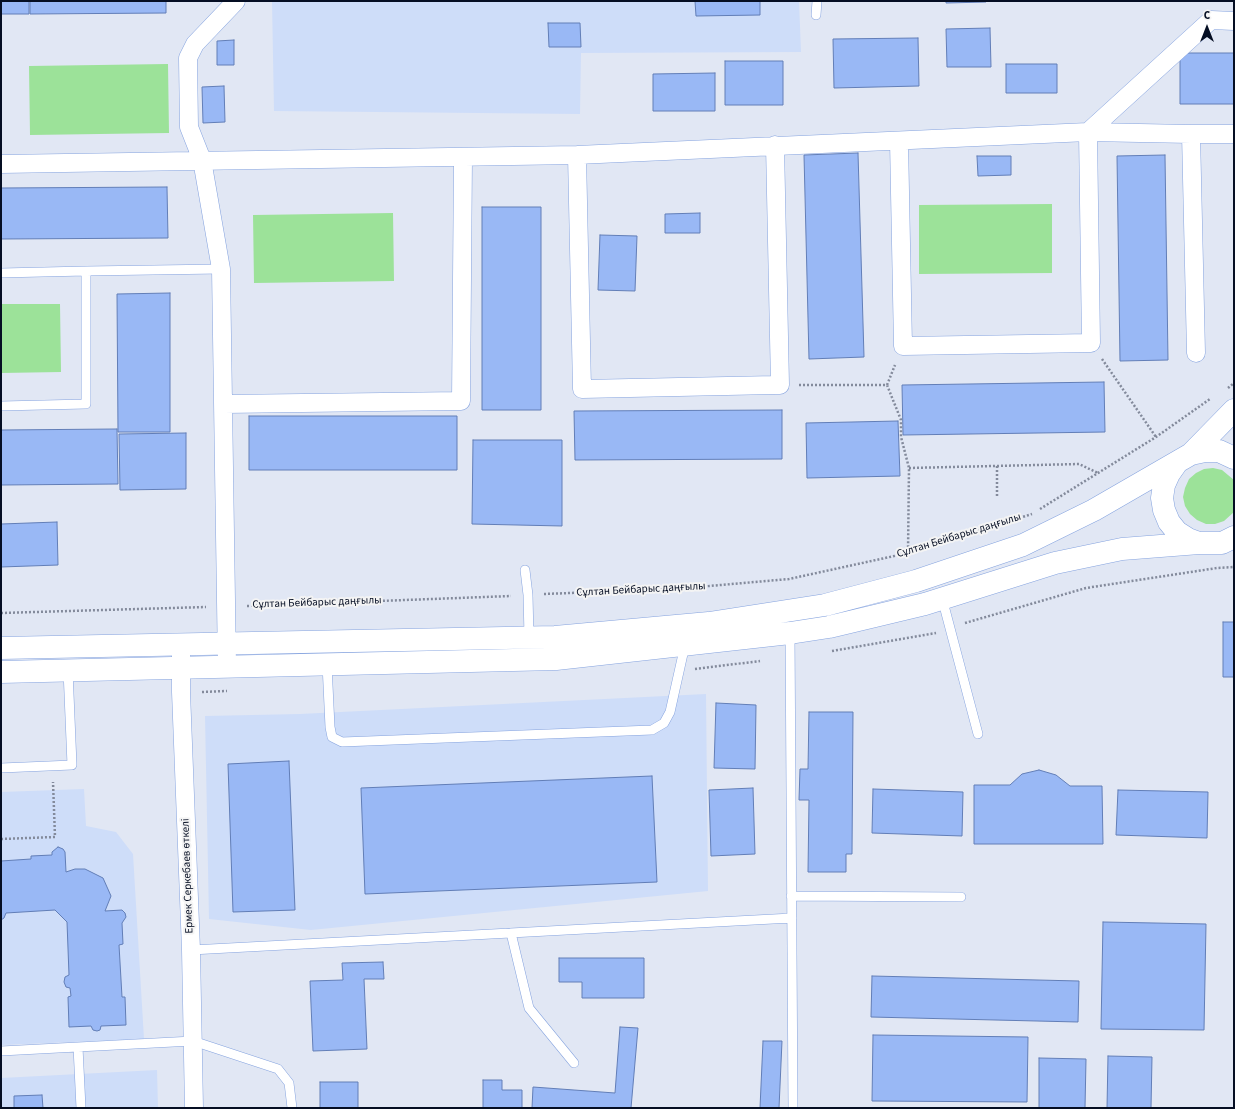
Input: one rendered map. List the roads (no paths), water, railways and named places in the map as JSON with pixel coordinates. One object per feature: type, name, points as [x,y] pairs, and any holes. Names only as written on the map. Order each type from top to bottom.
[{"type":"main road","points":[[1199,543],[1188,539],[1177,532],[1169,522],[1164,510],[1162,498],[1164,486],[1169,474],[1234,410]]},
{"type":"main road","points":[[1,648],[555,637],[716,622],[824,605],[916,581],[1024,545],[1094,510],[1184,459],[1205,451],[1219,451],[1234,458]]},
{"type":"main road","points":[[1,672],[556,659],[684,645],[790,633],[836,625],[925,604],[1070,560],[1122,549],[1199,543],[1222,543],[1234,537]]},
{"type":"street","points":[[227,667],[221,269],[202,160],[189,127],[188,58],[194,44],[236,1]]},
{"type":"street","points":[[899,141],[903,346],[1092,343],[1088,132],[1210,20],[1234,21]]},
{"type":"street","points":[[1,164],[577,155],[1088,132],[1234,134]]},
{"type":"street","points":[[1191,134],[1196,353]]},
{"type":"street","points":[[577,155],[582,389],[780,385],[775,145]]},
{"type":"street","points":[[224,404],[461,401],[463,157]]},
{"type":"street","name":"Ермек Серкебаев өткелі","points":[[181,644],[191,950],[194,1108]]},
{"type":"lane","points":[[816,15],[817,1]]},
{"type":"lane","points":[[1,273],[221,269]]},
{"type":"lane","points":[[1,406],[86,404],[86,271]]},
{"type":"lane","points":[[525,570],[528,595],[528,637]]},
{"type":"lane","points":[[942,598],[978,734]]},
{"type":"lane","points":[[790,633],[793,1108]]},
{"type":"lane","points":[[327,664],[330,727],[332,737],[342,742],[652,730],[664,723],[670,712],[684,645]]},
{"type":"lane","points":[[1,768],[72,765],[68,670]]},
{"type":"lane","points":[[791,896],[961,897]]},
{"type":"lane","points":[[191,950],[792,918]]},
{"type":"lane","points":[[511,933],[529,1008],[574,1063]]},
{"type":"lane","points":[[1,1051],[193,1041],[278,1069],[289,1083],[292,1108]]},
{"type":"lane","points":[[78,1047],[81,1108]]}]
